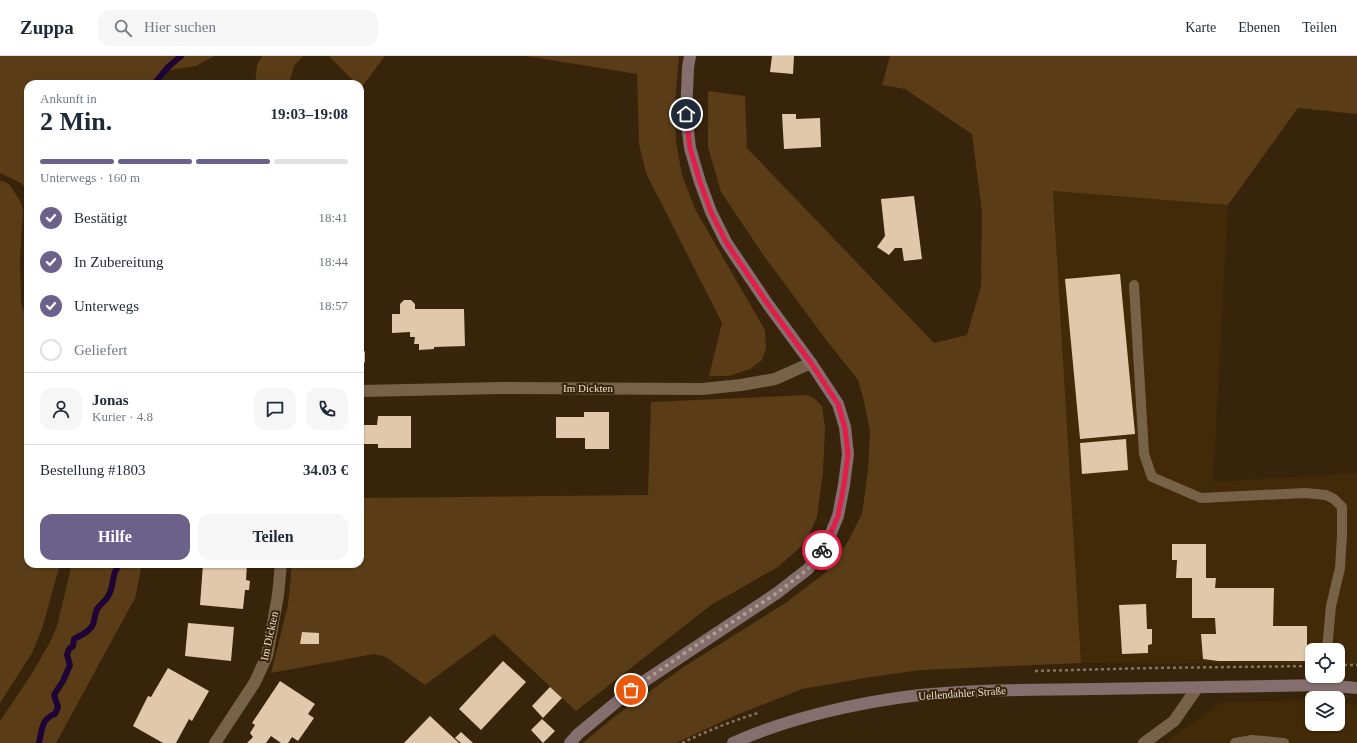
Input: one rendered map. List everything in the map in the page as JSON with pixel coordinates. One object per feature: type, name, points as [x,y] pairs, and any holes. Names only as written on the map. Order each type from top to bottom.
[{"type":"main road","points":[[570,743],[578,734],[631,690],[695,646],[777,593],[808,569],[826,545],[838,516],[844,485],[848,454],[845,428],[838,404],[726,242],[711,212],[700,182],[690,148],[686,114],[690,56]]},
{"type":"main road","name":"Uellendahler Straße","points":[[733,743],[747,736],[802,719],[856,706],[919,696],[988,691],[1197,688],[1305,682]]},
{"type":"main road","name":"Uellendahler Straße","points":[[1334,683],[1357,688]]},
{"type":"street","name":"Im Dickten","points":[[364,391],[501,388],[702,388],[741,385],[775,379],[811,363]]},
{"type":"street","name":"Im Dickten","points":[[215,743],[255,682],[267,656],[278,595],[281,568]]},
{"type":"street","points":[[1144,743],[1174,721],[1197,688]]},
{"type":"lane","points":[[1134,285],[1144,454],[1152,477],[1201,498],[1306,493],[1326,495],[1334,499],[1342,507],[1340,568],[1331,606],[1328,643]]},
{"type":"lane","points":[[1235,743],[1252,740],[1284,743]]},
{"type":"path","points":[[1345,665],[1357,665]]},
{"type":"shaded area","points":[[0,56],[214,56],[196,66],[169,70],[162,80],[24,80],[24,187],[21,183],[0,173]]},
{"type":"shaded area","points":[[262,56],[303,56],[294,66],[290,80],[255,80],[257,65]]},
{"type":"shaded area","points":[[329,56],[385,56],[364,84],[364,80],[353,80]]},
{"type":"shaded area","points":[[526,56],[679,56],[675,102],[676,142],[682,175],[696,211],[765,330],[766,348],[762,360],[750,369],[729,376],[709,376],[722,323],[646,173],[639,144],[637,74]]},
{"type":"shaded area","points":[[890,56],[1357,56],[1357,114],[1298,108],[1228,205],[1053,191],[1081,663],[921,670],[871,677],[802,689],[734,716],[676,743],[583,743],[614,717],[685,666],[787,602],[825,573],[847,543],[862,514],[868,471],[870,431],[858,380],[764,256],[721,192],[708,147],[708,91],[745,96],[747,148],[934,343],[967,335],[981,286],[982,212],[972,134],[905,89],[882,85]]},
{"type":"shaded area","points":[[0,180],[9,184],[20,201],[23,210],[20,258],[21,304],[24,312],[24,568],[59,568],[42,629],[32,653],[0,703]]},
{"type":"shaded area","points":[[1053,191],[1228,205],[1213,482],[1357,473],[1357,664],[1345,664],[1345,643],[1305,643],[1305,664],[1081,663]]},
{"type":"shaded area","points":[[807,395],[815,399],[822,406],[825,429],[823,473],[817,517],[805,543],[778,567],[711,605],[576,711],[494,634],[425,685],[386,657],[374,654],[271,673],[288,605],[292,568],[364,568],[364,498],[648,495],[651,402]]},
{"type":"shaded area","points":[[71,568],[141,568],[135,598],[56,743],[0,743],[0,721],[31,675],[49,644],[57,626]]},
{"type":"shaded area","points":[[1305,700],[1305,731],[1345,731],[1345,704],[1357,705],[1357,743],[1165,743],[1221,702]]},
{"type":"building","points":[[772,56],[794,56],[793,74],[770,72]]},
{"type":"building","points":[[782,114],[796,114],[796,119],[820,118],[821,147],[784,149]]},
{"type":"building","points":[[914,196],[922,259],[904,261],[902,248],[895,248],[889,255],[877,247],[885,236],[881,199]]},
{"type":"building","points":[[1120,274],[1135,434],[1080,439],[1065,279]]},
{"type":"building","points":[[404,300],[411,300],[415,304],[415,309],[464,309],[465,346],[434,347],[434,349],[419,350],[419,344],[414,344],[415,337],[410,337],[410,332],[392,333],[392,314],[400,314],[400,304]]},
{"type":"building","points":[[364,351],[365,352],[364,363]]},
{"type":"building","points":[[584,412],[609,412],[609,449],[585,449],[585,438],[556,438],[556,417],[584,417]]},
{"type":"building","points":[[378,416],[411,416],[411,448],[378,448],[378,444],[364,444],[364,425],[377,425]]},
{"type":"building","points":[[1126,439],[1128,470],[1082,474],[1080,443]]},
{"type":"building","points":[[1172,544],[1206,544],[1206,578],[1216,578],[1215,588],[1274,588],[1273,626],[1307,626],[1305,661],[1218,661],[1203,659],[1201,634],[1216,634],[1215,618],[1192,618],[1192,578],[1176,578],[1177,560],[1172,560]]},
{"type":"building","points":[[203,568],[247,568],[246,580],[250,581],[249,590],[245,590],[243,609],[200,605]]},
{"type":"building","points":[[1146,604],[1147,629],[1152,629],[1152,644],[1148,645],[1148,653],[1122,654],[1119,605]]},
{"type":"building","points":[[188,623],[234,627],[231,661],[185,656]]},
{"type":"building","points":[[302,632],[319,633],[319,644],[300,644]]},
{"type":"building","points":[[503,661],[526,682],[481,730],[459,709]]},
{"type":"building","points":[[168,668],[209,691],[192,721],[189,719],[176,743],[163,743],[133,726],[148,696],[151,697]]},
{"type":"building","points":[[280,681],[315,704],[308,714],[314,718],[298,741],[292,737],[288,743],[281,743],[271,736],[266,743],[247,743],[253,737],[250,733],[255,725],[252,723]]},
{"type":"building","points":[[550,687],[562,698],[543,718],[532,706]]},
{"type":"building","points":[[430,716],[459,743],[404,743]]},
{"type":"building","points":[[542,719],[555,731],[543,743],[531,730]]},
{"type":"building","points":[[461,732],[473,743],[461,743],[455,738]]},
{"type":"waterway","points":[[157,80],[169,66],[181,56]]},
{"type":"waterway","points":[[39,743],[45,722],[50,716],[55,714],[58,707],[54,695],[63,681],[70,665],[67,655],[69,649],[73,646],[74,639],[86,632],[93,624],[97,609],[109,595],[117,568]]},
{"type":"way so far","points":[[631,690],[695,646],[777,593],[808,569],[822,550]]},
{"type":"route","points":[[686,114],[690,148],[700,182],[711,212],[726,242],[838,404],[845,428],[848,454],[838,516],[826,545],[822,550]]}]
